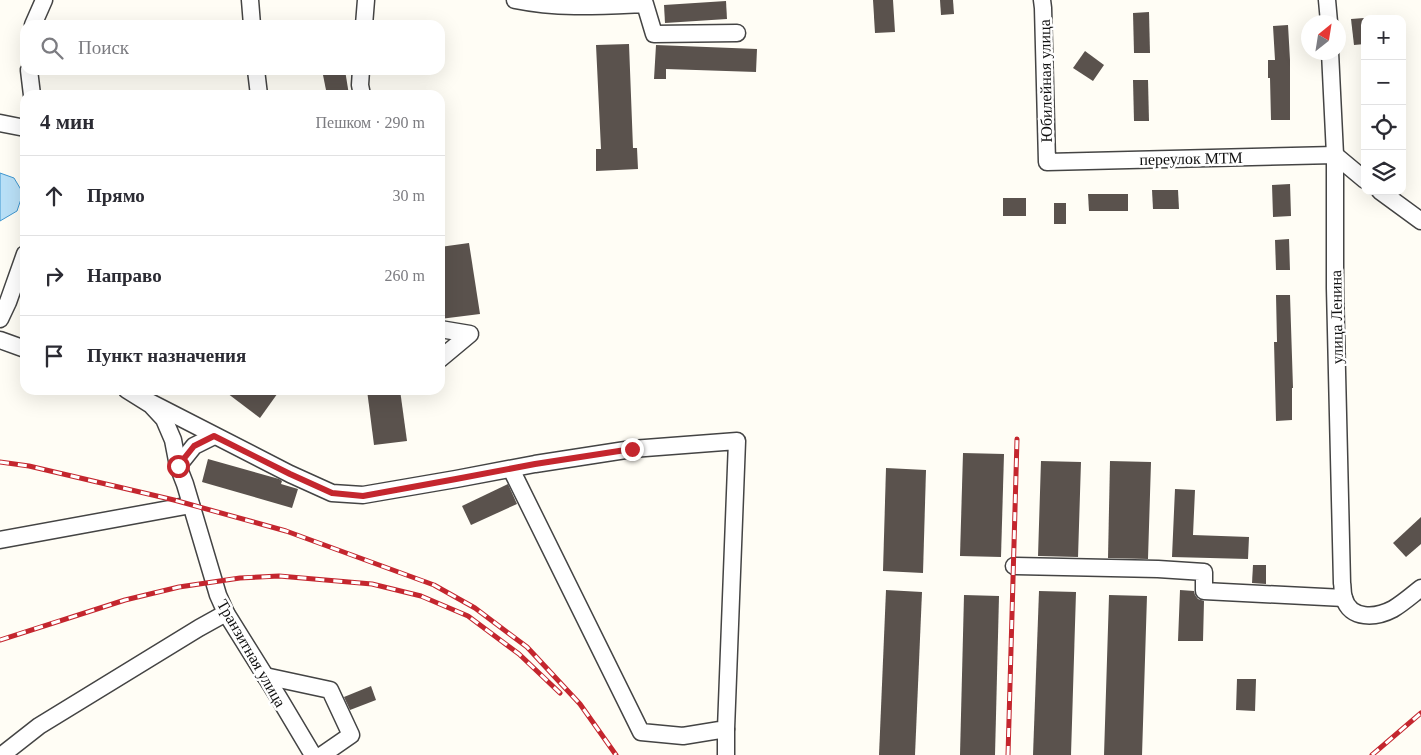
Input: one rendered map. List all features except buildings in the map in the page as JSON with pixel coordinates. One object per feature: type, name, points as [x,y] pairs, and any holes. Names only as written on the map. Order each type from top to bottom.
[{"type":"street","points":[[35,20],[44,0]]},
{"type":"street","points":[[250,0],[252,20]]},
{"type":"street","points":[[364,20],[366,0]]},
{"type":"street","points":[[515,0],[584,8],[645,4],[654,34],[737,33]]},
{"type":"street","name":"Юбилейная улица","points":[[1042,0],[1047,162]]},
{"type":"street","points":[[1327,0],[1328,15]]},
{"type":"street","name":"улица Ленина","points":[[1330,60],[1335,155],[1335,288],[1343,590]]},
{"type":"street","points":[[30,75],[31,90]]},
{"type":"street","points":[[257,75],[258,90]]},
{"type":"street","points":[[361,75],[361,90]]},
{"type":"street","points":[[0,124],[20,127]]},
{"type":"street","points":[[1335,155],[1361,177]]},
{"type":"street","name":"переулок МТМ","points":[[1047,162],[1335,155]]},
{"type":"street","points":[[1385,195],[1421,221]]},
{"type":"street","points":[[0,319],[20,268]]},
{"type":"street","points":[[445,330],[470,334],[445,355]]},
{"type":"street","points":[[0,340],[20,347]]},
{"type":"street","name":"Транзитная улица","points":[[135,395],[151,405],[164,419],[173,440],[178,466],[218,595],[226,613],[313,755]]},
{"type":"street","points":[[136,395],[290,474],[332,493],[363,496],[511,468],[632,449],[737,441],[726,755]]},
{"type":"street","points":[[178,466],[194,446],[214,436]]},
{"type":"street","points":[[511,468],[641,732],[684,736],[726,728]]},
{"type":"street","points":[[0,540],[191,505]]},
{"type":"street","points":[[1014,566],[1204,572],[1204,591],[1343,590],[1348,608],[1358,614],[1369,617],[1392,609],[1421,588]]},
{"type":"street","points":[[2,755],[38,726],[226,613]]},
{"type":"street","points":[[265,676],[330,690],[351,735],[322,755]]},
{"type":"water","points":[[0,173],[14,178],[20,188],[20,202],[17,211],[0,221]]},
{"type":"railway","points":[[1008,755],[1017,439]]},
{"type":"railway","points":[[0,462],[29,466],[174,500],[286,531],[434,585],[475,608],[527,647],[580,704],[616,755]]},
{"type":"railway","points":[[0,640],[125,600],[179,587],[240,578],[279,576],[372,584],[421,596],[468,616],[519,654],[560,693]]},
{"type":"railway","points":[[1372,755],[1421,713]]},
{"type":"route","points":[[178,466],[194,446],[214,436],[332,493],[363,496],[535,464],[632,449]]}]
